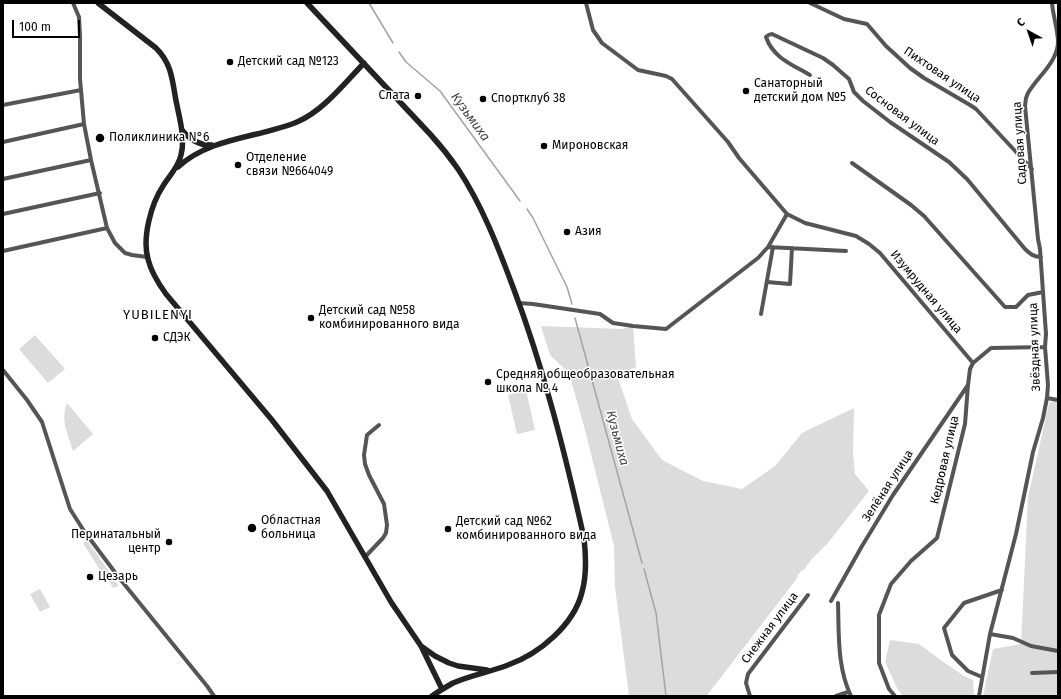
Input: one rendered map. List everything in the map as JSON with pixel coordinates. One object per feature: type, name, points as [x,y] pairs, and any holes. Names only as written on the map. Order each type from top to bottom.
[{"type":"street","points":[[73,3],[79,17],[80,80],[84,124],[91,160],[108,228],[115,243],[120,249],[132,255],[147,257]]},
{"type":"street","points":[[98,3],[156,48],[166,60],[171,72],[182,129],[182,153],[174,172],[157,196],[152,211],[146,244],[147,257],[154,275],[166,294],[272,420],[325,487],[399,615],[421,646],[442,689]]},
{"type":"street","points":[[307,3],[446,153],[459,170],[487,223],[519,303],[539,362],[553,409],[584,538],[586,556],[582,593],[576,608],[566,624],[555,636],[534,653],[508,665],[464,679],[442,689],[432,696]]},
{"type":"street","points":[[519,303],[600,314],[614,323],[666,329],[758,258],[768,247],[787,214],[739,158],[728,142],[672,78],[638,70],[602,43],[593,30],[586,3]]},
{"type":"street","name":"Пихтовая улица","points":[[810,3],[844,19],[867,24],[886,46],[910,68],[976,109],[1032,169]]},
{"type":"street","name":"Садовая улица","points":[[1043,292],[1041,257],[1025,106],[1029,91],[1053,58],[1058,44],[1052,3]]},
{"type":"street","name":"Сосновая улица","points":[[810,75],[775,53],[768,44],[766,37],[772,34],[823,58],[834,65],[849,79],[854,92],[863,101],[958,170],[1025,249],[1036,257],[1041,257]]},
{"type":"street","points":[[174,172],[193,156],[205,149],[298,122],[324,104],[364,64]]},
{"type":"street","points":[[3,104],[81,90]]},
{"type":"street","points":[[3,142],[84,124]]},
{"type":"street","points":[[182,129],[186,135],[199,143],[216,145]]},
{"type":"street","points":[[3,179],[91,160]]},
{"type":"street","name":"Звёздная улица","points":[[852,163],[924,216],[1005,307],[1016,307],[1028,295],[1043,292],[1048,385],[1047,398],[1033,452],[1021,513],[990,634],[978,696]]},
{"type":"street","points":[[3,214],[100,193]]},
{"type":"street","name":"Изумрудная улица","points":[[787,214],[805,223],[856,236],[869,244],[880,253],[973,363]]},
{"type":"street","points":[[3,251],[108,228]]},
{"type":"street","points":[[768,247],[846,251]]},
{"type":"street","points":[[761,314],[774,247]]},
{"type":"street","points":[[767,282],[790,284],[792,248]]},
{"type":"street","points":[[973,363],[991,348],[1045,347]]},
{"type":"street","name":"Кедровая улица","points":[[895,696],[889,688],[879,663],[879,615],[891,584],[911,560],[937,538],[965,424],[970,369],[973,363]]},
{"type":"street","points":[[3,370],[28,400],[42,422],[70,509],[84,531],[119,578],[214,696]]},
{"type":"street","name":"Зелёная улица","points":[[831,601],[893,495],[968,385]]},
{"type":"street","points":[[1047,398],[1058,400]]},
{"type":"street","points":[[365,557],[383,538],[386,533],[387,525],[384,504],[367,468],[364,455],[367,436],[379,425]]},
{"type":"street","points":[[982,677],[968,671],[952,655],[944,628],[964,603],[1002,590]]},
{"type":"street","name":"Снежная улица","points":[[750,696],[746,683],[748,674],[808,595]]},
{"type":"street","points":[[836,696],[849,694],[843,676],[840,656],[838,603]]},
{"type":"street","points":[[990,634],[1013,638],[1032,646],[1058,651]]},
{"type":"street","points":[[421,646],[435,656],[449,663],[458,666],[492,670]]},
{"type":"street","points":[[1032,673],[1058,672]]},
{"type":"shaded area","points":[[541,326],[622,329],[633,326],[636,367],[617,375],[632,419],[662,460],[703,481],[742,489],[775,466],[802,433],[854,408],[853,453],[855,474],[869,491],[827,544],[797,576],[798,577],[708,694],[708,696],[629,696],[615,587],[614,546],[569,373],[550,355]]},
{"type":"shaded area","points":[[35,335],[65,369],[48,383],[19,349]]},
{"type":"shaded area","points":[[526,390],[535,430],[517,434],[508,395]]},
{"type":"shaded area","points":[[1058,399],[1058,696],[983,696],[993,649],[1021,644],[1028,497],[1049,403]]},
{"type":"shaded area","points":[[67,403],[93,434],[73,451],[67,433],[64,415]]},
{"type":"shaded area","points":[[87,540],[119,586],[113,588],[107,577],[105,578],[83,543]]},
{"type":"shaded area","points":[[40,589],[50,607],[40,612],[30,594]]},
{"type":"shaded area","points":[[890,640],[919,644],[964,676],[973,680],[974,696],[903,696],[898,690],[885,662]]},
{"type":"waterway","name":"Кузьмиха","points":[[369,3],[393,43]]},
{"type":"waterway","name":"Кузьмиха","points":[[399,52],[406,62],[440,91],[520,201]]},
{"type":"waterway","name":"Кузьмиха","points":[[527,209],[533,218],[567,287],[572,304]]},
{"type":"waterway","name":"Кузьмиха","points":[[575,318],[642,563]]},
{"type":"waterway","name":"Кузьмиха","points":[[644,569],[656,613],[666,696]]},
{"type":"place","name":"Детский сад №123","points":[[230,62]]},
{"type":"place","name":"Санаторный детский дом №5","points":[[746,91]]},
{"type":"place","name":"Слата","points":[[418,96]]},
{"type":"place","name":"Спортклуб 38","points":[[483,99]]},
{"type":"place","name":"Поликлиника N°6","points":[[100,138]]},
{"type":"place","name":"Мироновская","points":[[544,146]]},
{"type":"place","name":"Отделение связи №664049","points":[[238,165]]},
{"type":"place","name":"Азия","points":[[567,232]]},
{"type":"place","name":"Детский сад №58 комбинированного вида","points":[[311,318]]},
{"type":"place","name":"СДЭК","points":[[155,338]]},
{"type":"place","name":"Средняя общеобразовательная школа № 4","points":[[488,382]]},
{"type":"place","name":"Областная больница","points":[[252,528]]},
{"type":"place","name":"Детский сад №62 комбинированного вида","points":[[448,529]]},
{"type":"place","name":"Перинатальный центр","points":[[169,542]]},
{"type":"place","name":"Цезарь","points":[[90,577]]},
{"type":"district","name":"YUBILENYI","points":[[158,315]]}]
